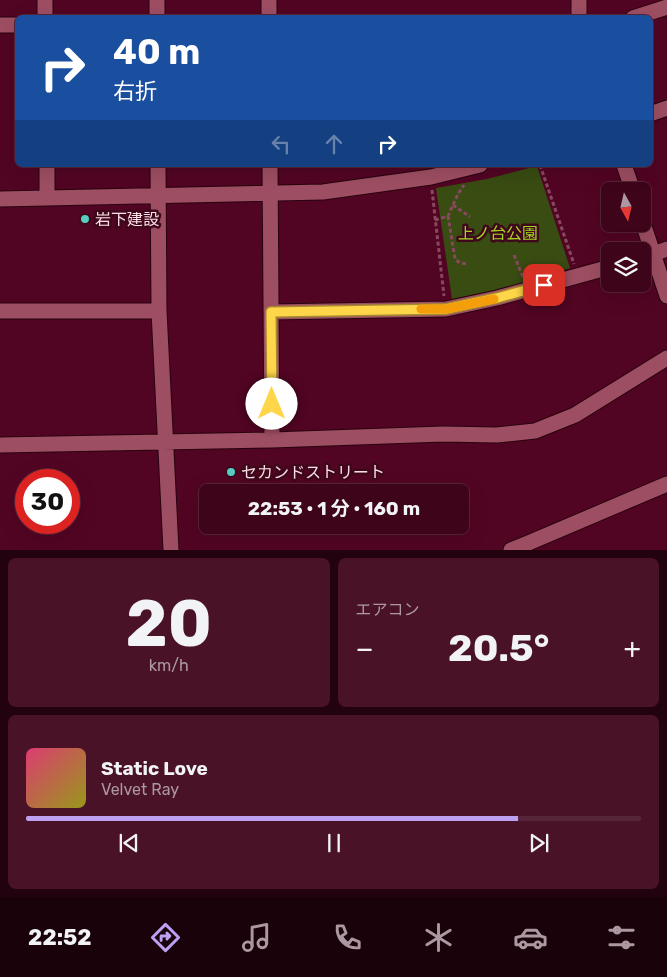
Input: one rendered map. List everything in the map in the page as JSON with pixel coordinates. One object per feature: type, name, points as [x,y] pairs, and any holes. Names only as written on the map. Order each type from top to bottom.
[{"type":"street","points":[[45,0],[45,15]]},
{"type":"street","points":[[157,0],[157,15]]},
{"type":"street","points":[[269,0],[269,15]]},
{"type":"street","points":[[579,0],[579,15]]},
{"type":"street","points":[[643,15],[667,8]]},
{"type":"street","points":[[0,25],[15,25]]},
{"type":"street","points":[[653,113],[667,108]]},
{"type":"street","points":[[46,167],[47,198]]},
{"type":"street","points":[[158,167],[159,311],[171,550]]},
{"type":"street","points":[[270,167],[272,440]]},
{"type":"street","points":[[0,199],[323,192],[432,177],[472,167]]},
{"type":"street","points":[[625,167],[630,182]]},
{"type":"street","points":[[647,232],[667,296]]},
{"type":"street","points":[[271,312],[446,309],[497,298],[601,270]]},
{"type":"street","points":[[0,311],[159,311]]},
{"type":"street","points":[[0,445],[272,440],[443,434],[498,435],[535,431],[575,414],[667,358]]},
{"type":"street","points":[[511,550],[667,484]]},
{"type":"path","points":[[541,167],[578,276]]},
{"type":"path","points":[[464,179],[464,185],[448,216],[455,259],[460,263],[468,264]]},
{"type":"path","points":[[432,187],[446,309]]},
{"type":"path","points":[[453,205],[470,218]]},
{"type":"path","points":[[435,220],[448,216]]},
{"type":"path","points":[[514,255],[520,270]]},
{"type":"green space","name":"上ノ台公園","points":[[537,167],[570,268],[511,287],[452,299],[436,188],[487,179]]},
{"type":"slow traffic","points":[[421,309],[446,309],[494,299]]},
{"type":"place","name":"岩下建設","points":[[85,219]]},
{"type":"place","name":"セカンドストリート","points":[[231,472]]},
{"type":"route","points":[[272,404],[271,312],[446,309],[544,285]]}]
